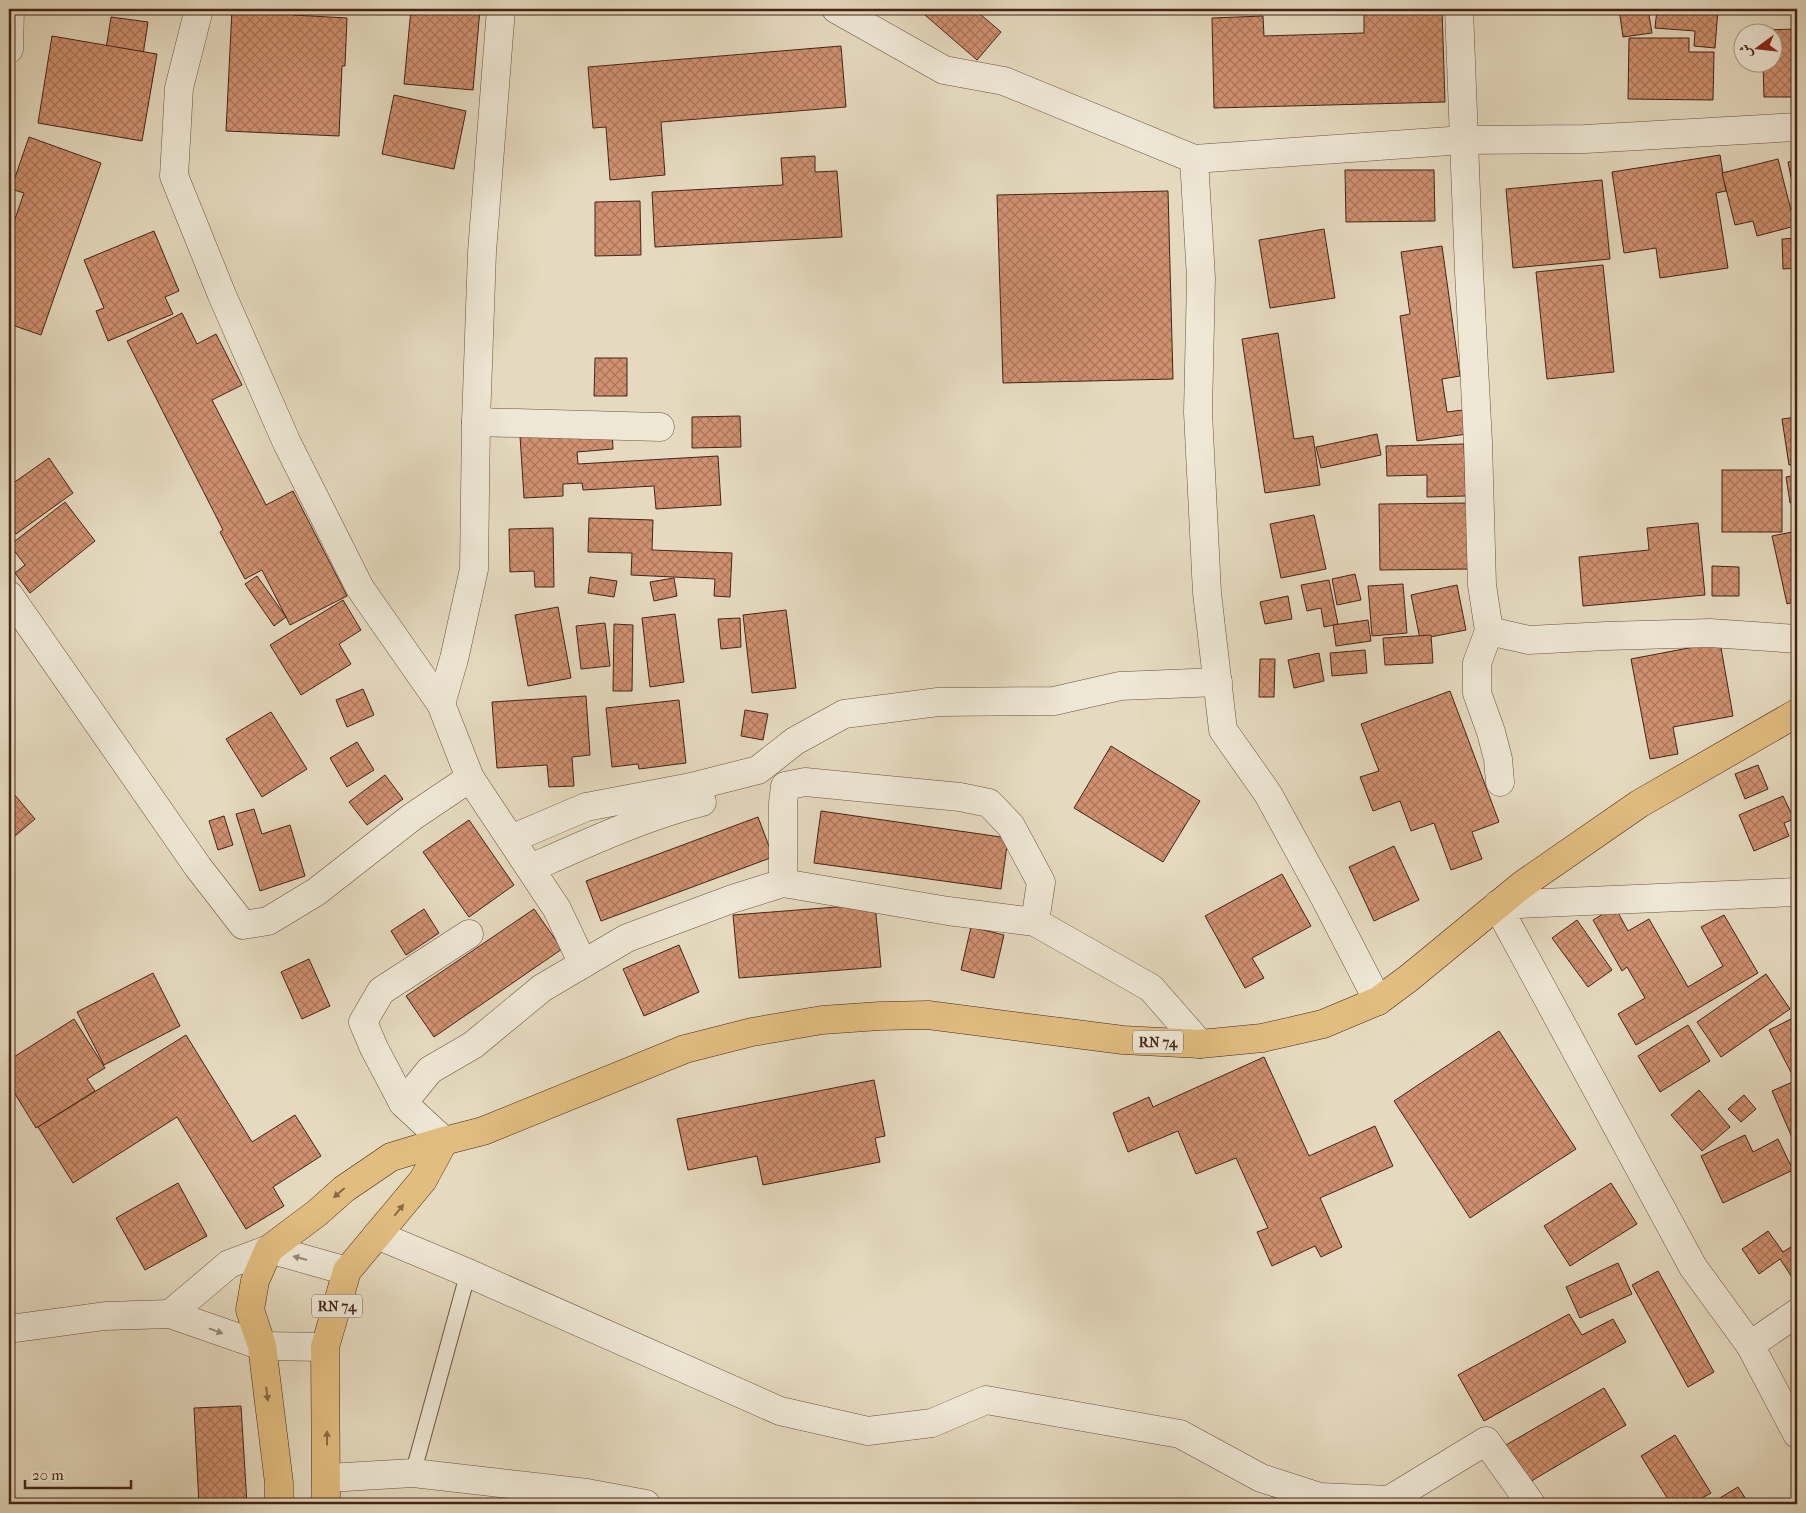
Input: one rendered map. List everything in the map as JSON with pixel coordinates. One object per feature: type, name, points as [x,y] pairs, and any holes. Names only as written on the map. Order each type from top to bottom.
[{"type":"main road","name":"RN 74","points":[[268,1249],[317,1213],[344,1189],[390,1158],[483,1131],[685,1048],[752,1032],[822,1020],[928,1015],[1123,1040],[1200,1044],[1262,1038],[1323,1024],[1378,1001],[1409,978],[1522,885],[1639,804],[1797,713]]},
{"type":"main road","name":"RN 74","points":[[327,1491],[325,1347],[347,1271],[423,1180],[444,1141]]},
{"type":"main road","points":[[268,1249],[255,1281],[250,1310],[262,1346],[279,1483],[279,1504]]},
{"type":"street","points":[[9,50],[10,9]]},
{"type":"street","points":[[199,9],[179,88],[174,176],[222,295],[287,443],[360,588],[441,704],[470,778],[557,909],[582,964]]},
{"type":"street","points":[[441,704],[454,659],[474,569],[476,422],[482,252],[501,9]]},
{"type":"street","points":[[836,9],[944,70],[1004,81],[1194,159],[1464,140],[1585,139],[1797,127]]},
{"type":"street","points":[[1459,9],[1478,442],[1482,585],[1488,631],[1477,663],[1477,693],[1491,732],[1498,759],[1500,782]]},
{"type":"street","points":[[1194,159],[1201,278],[1198,412],[1207,593],[1223,730],[1268,794],[1378,1001]]},
{"type":"street","points":[[476,422],[660,427]]},
{"type":"street","points":[[9,595],[198,867],[243,925],[268,921],[316,892],[412,817],[470,778]]},
{"type":"street","points":[[1488,631],[1529,640],[1710,633],[1797,639]]},
{"type":"street","points":[[511,839],[586,807],[691,787],[758,770],[795,741],[844,714],[938,702],[1054,701],[1120,686],[1218,682]]},
{"type":"street","points":[[530,868],[598,837],[668,811],[756,789],[805,782],[960,797],[989,803],[1011,826],[1041,882],[1034,922]]},
{"type":"street","points":[[783,884],[783,803],[785,786]]},
{"type":"street","points":[[403,1103],[430,1070],[474,1045],[542,988],[627,938],[732,899],[783,884],[948,911],[1034,922],[1151,988],[1200,1044]]},
{"type":"street","points":[[1797,892],[1616,898],[1497,905],[1693,1267],[1750,1345],[1797,1434]]},
{"type":"street","points":[[444,1141],[403,1103],[374,1048],[363,1022],[380,991],[469,934]]},
{"type":"street","points":[[377,1235],[468,1273],[780,1411],[868,1431],[932,1423],[986,1400],[1180,1434],[1261,1478],[1320,1497],[1389,1500],[1486,1442],[1531,1504]]},
{"type":"street","points":[[170,1314],[229,1264],[268,1249],[347,1271]]},
{"type":"street","points":[[9,1329],[105,1316],[170,1314],[262,1346],[325,1347]]},
{"type":"street","points":[[1750,1345],[1797,1314]]},
{"type":"street","points":[[327,1491],[412,1473],[588,1493],[646,1504]]},
{"type":"lane","points":[[412,1473],[468,1273]]},
{"type":"building","points":[[232,9],[293,9],[293,15],[347,18],[345,66],[342,66],[339,136],[226,131]]},
{"type":"building","points":[[411,9],[480,9],[473,90],[404,84]]},
{"type":"building","points":[[918,9],[974,9],[1001,32],[977,60]]},
{"type":"building","points":[[1364,9],[1442,9],[1445,102],[1214,108],[1212,18],[1263,16],[1264,36],[1364,33]]},
{"type":"building","points":[[1619,9],[1648,9],[1652,33],[1623,37]]},
{"type":"building","points":[[1657,9],[1718,9],[1715,48],[1694,46],[1695,31],[1655,28]]},
{"type":"building","points":[[111,17],[148,22],[143,55],[106,49]]},
{"type":"building","points":[[1784,29],[1797,29],[1797,97],[1764,97],[1763,72],[1784,72]]},
{"type":"building","points":[[52,36],[157,54],[142,141],[38,123]]},
{"type":"building","points":[[1629,38],[1689,38],[1689,52],[1714,52],[1713,100],[1628,99]]},
{"type":"building","points":[[841,46],[846,107],[661,122],[665,175],[610,180],[606,127],[593,128],[588,67]]},
{"type":"building","points":[[394,95],[466,111],[454,169],[382,154]]},
{"type":"building","points":[[29,137],[101,163],[41,335],[9,324],[9,236],[24,193],[11,189]]},
{"type":"building","points":[[1720,155],[1726,191],[1716,193],[1728,268],[1660,278],[1656,248],[1624,253],[1612,172]]},
{"type":"building","points":[[815,156],[815,172],[837,171],[842,237],[655,247],[652,192],[783,185],[781,158]]},
{"type":"building","points":[[1778,159],[1795,226],[1757,236],[1753,221],[1735,225],[1722,173]]},
{"type":"building","points":[[1797,161],[1797,207],[1788,162]]},
{"type":"building","points":[[1345,170],[1434,170],[1435,221],[1346,222]]},
{"type":"building","points":[[1602,180],[1610,259],[1513,268],[1506,189]]},
{"type":"building","points":[[1168,191],[1173,379],[1003,383],[997,195]]},
{"type":"building","points":[[640,201],[641,255],[595,256],[595,202]]},
{"type":"building","points":[[1324,229],[1335,298],[1270,308],[1259,240]]},
{"type":"building","points":[[154,231],[179,291],[165,297],[173,314],[108,341],[96,311],[104,308],[84,260]]},
{"type":"building","points":[[1797,238],[1797,268],[1783,269],[1782,239]]},
{"type":"building","points":[[1442,246],[1460,376],[1442,379],[1447,412],[1463,410],[1467,434],[1417,441],[1400,316],[1410,314],[1401,252]]},
{"type":"building","points":[[1603,265],[1614,372],[1547,379],[1536,272]]},
{"type":"building","points":[[182,313],[197,344],[216,334],[242,385],[212,400],[266,505],[293,491],[347,596],[290,625],[262,570],[245,579],[220,532],[223,530],[127,341]]},
{"type":"building","points":[[1278,333],[1294,439],[1313,436],[1320,485],[1265,493],[1242,339]]},
{"type":"building","points":[[595,358],[627,358],[627,396],[594,396]]},
{"type":"building","points":[[740,416],[741,447],[692,448],[692,417]]},
{"type":"building","points":[[1797,417],[1797,463],[1789,465],[1782,419]]},
{"type":"building","points":[[612,430],[613,449],[577,452],[578,464],[718,456],[721,505],[656,509],[654,486],[583,490],[582,483],[563,484],[563,496],[524,498],[520,436]]},
{"type":"building","points":[[1377,434],[1381,455],[1321,468],[1316,447]]},
{"type":"building","points":[[1464,444],[1466,496],[1427,497],[1427,475],[1387,476],[1386,446]]},
{"type":"building","points":[[49,458],[73,493],[16,534],[9,523],[9,486]]},
{"type":"building","points":[[1722,470],[1782,470],[1782,532],[1722,532]]},
{"type":"building","points":[[1797,475],[1797,502],[1790,503],[1786,477]]},
{"type":"building","points":[[65,502],[95,541],[30,593],[15,573],[25,565],[10,545]]},
{"type":"building","points":[[1471,503],[1472,569],[1380,570],[1379,504]]},
{"type":"building","points":[[1314,515],[1326,569],[1281,578],[1270,524]]},
{"type":"building","points":[[589,518],[653,520],[652,550],[732,553],[730,597],[714,596],[715,579],[631,575],[632,553],[588,552]]},
{"type":"building","points":[[1698,523],[1705,595],[1583,606],[1579,557],[1649,550],[1647,528]]},
{"type":"building","points":[[553,528],[554,587],[535,587],[534,571],[510,572],[509,529]]},
{"type":"building","points":[[1797,531],[1797,601],[1787,604],[1772,536]]},
{"type":"building","points":[[1712,566],[1739,567],[1739,596],[1712,596]]},
{"type":"building","points":[[1355,574],[1361,600],[1337,605],[1332,579]]},
{"type":"building","points":[[257,576],[286,617],[274,626],[245,584]]},
{"type":"building","points":[[590,577],[617,581],[614,597],[588,593]]},
{"type":"building","points":[[674,578],[677,596],[654,601],[650,582]]},
{"type":"building","points":[[1329,580],[1338,624],[1324,627],[1321,608],[1307,611],[1301,585]]},
{"type":"building","points":[[1403,584],[1407,633],[1372,636],[1368,586]]},
{"type":"building","points":[[1457,585],[1466,630],[1420,639],[1411,595]]},
{"type":"building","points":[[1288,596],[1292,619],[1265,624],[1260,602]]},
{"type":"building","points":[[343,600],[361,630],[339,644],[351,664],[301,695],[270,645]]},
{"type":"building","points":[[558,607],[571,678],[528,686],[515,615]]},
{"type":"building","points":[[786,610],[796,688],[752,693],[743,615]]},
{"type":"building","points":[[675,614],[684,682],[650,687],[642,618]]},
{"type":"building","points":[[740,618],[741,647],[721,649],[718,619]]},
{"type":"building","points":[[1368,620],[1371,641],[1336,646],[1333,625]]},
{"type":"building","points":[[605,623],[610,666],[581,669],[576,626]]},
{"type":"building","points":[[614,624],[633,625],[632,691],[613,691]]},
{"type":"building","points":[[1431,635],[1433,663],[1385,665],[1383,638]]},
{"type":"building","points":[[1720,642],[1733,716],[1673,727],[1678,754],[1650,759],[1631,659]]},
{"type":"building","points":[[1365,650],[1367,673],[1332,676],[1330,653]]},
{"type":"building","points":[[1319,653],[1324,681],[1294,688],[1288,660]]},
{"type":"building","points":[[1260,659],[1275,659],[1274,697],[1259,697]]},
{"type":"building","points":[[363,689],[374,715],[347,727],[336,700]]},
{"type":"building","points":[[1450,691],[1499,822],[1472,832],[1482,859],[1451,870],[1434,823],[1411,831],[1400,801],[1373,811],[1360,777],[1379,771],[1361,724]]},
{"type":"building","points":[[586,696],[590,755],[572,757],[574,786],[549,787],[547,765],[497,768],[492,702]]},
{"type":"building","points":[[679,700],[686,763],[639,769],[638,764],[612,767],[606,708]]},
{"type":"building","points":[[745,710],[768,714],[763,740],[741,736]]},
{"type":"building","points":[[271,712],[307,769],[262,797],[226,739]]},
{"type":"building","points":[[357,742],[374,770],[347,787],[330,758]]},
{"type":"building","points":[[1111,746],[1200,801],[1163,862],[1074,808]]},
{"type":"building","points":[[1758,765],[1768,789],[1745,799],[1735,774]]},
{"type":"building","points":[[385,775],[403,799],[367,825],[349,802]]},
{"type":"building","points":[[9,788],[35,819],[9,841]]},
{"type":"building","points":[[1783,796],[1794,819],[1784,823],[1789,836],[1754,851],[1739,815]]},
{"type":"building","points":[[254,809],[262,834],[290,825],[305,876],[260,891],[236,814]]},
{"type":"building","points":[[821,811],[1008,838],[1001,889],[814,863]]},
{"type":"building","points":[[224,816],[233,845],[218,850],[209,821]]},
{"type":"building","points":[[758,817],[773,857],[601,921],[586,881]]},
{"type":"building","points":[[469,820],[514,885],[469,917],[423,852]]},
{"type":"building","points":[[1394,846],[1419,900],[1374,921],[1349,867]]},
{"type":"building","points":[[1282,874],[1311,926],[1252,958],[1264,978],[1245,988],[1205,916]]},
{"type":"building","points":[[875,904],[881,967],[739,978],[733,915]]},
{"type":"building","points":[[1615,907],[1628,931],[1649,919],[1688,987],[1723,966],[1701,927],[1724,915],[1758,973],[1636,1045],[1618,1014],[1645,998],[1627,967],[1622,971],[1593,920]]},
{"type":"building","points":[[424,909],[439,933],[406,955],[391,931]]},
{"type":"building","points":[[534,909],[562,949],[434,1037],[406,996]]},
{"type":"building","points":[[1577,920],[1612,970],[1588,987],[1552,938]]},
{"type":"building","points":[[971,927],[1004,935],[994,978],[961,970]]},
{"type":"building","points":[[679,945],[699,992],[644,1016],[623,969]]},
{"type":"building","points":[[309,959],[330,1006],[302,1019],[281,972]]},
{"type":"building","points":[[153,973],[180,1026],[104,1065],[77,1012]]},
{"type":"building","points":[[1766,974],[1790,1009],[1721,1057],[1697,1022]]},
{"type":"building","points":[[1797,1016],[1797,1076],[1794,1078],[1769,1030]]},
{"type":"building","points":[[74,1019],[105,1068],[87,1079],[95,1091],[36,1128],[9,1084],[9,1060]]},
{"type":"building","points":[[1688,1025],[1710,1061],[1660,1092],[1638,1056]]},
{"type":"building","points":[[1499,1031],[1576,1149],[1470,1218],[1394,1101]]},
{"type":"building","points":[[186,1035],[252,1142],[295,1115],[321,1156],[273,1187],[284,1206],[246,1229],[177,1117],[73,1183],[38,1127]]},
{"type":"building","points":[[1264,1057],[1309,1156],[1375,1126],[1393,1166],[1320,1198],[1342,1247],[1321,1257],[1315,1246],[1272,1266],[1257,1232],[1268,1228],[1236,1158],[1196,1174],[1178,1131],[1128,1152],[1113,1113],[1149,1097],[1153,1107]]},
{"type":"building","points":[[874,1080],[885,1136],[875,1138],[880,1162],[763,1185],[757,1156],[688,1170],[677,1119]]},
{"type":"building","points":[[1797,1080],[1797,1149],[1772,1091]]},
{"type":"building","points":[[1699,1090],[1730,1127],[1702,1151],[1671,1115]]},
{"type":"building","points":[[1744,1095],[1756,1109],[1741,1122],[1728,1109]]},
{"type":"building","points":[[1745,1135],[1753,1152],[1778,1139],[1793,1170],[1723,1203],[1701,1156]]},
{"type":"building","points":[[178,1183],[207,1236],[145,1270],[116,1218]]},
{"type":"building","points":[[1611,1183],[1637,1224],[1570,1266],[1544,1226]]},
{"type":"building","points":[[1768,1231],[1783,1252],[1797,1243],[1797,1285],[1780,1259],[1759,1274],[1742,1249]]},
{"type":"building","points":[[1618,1263],[1632,1294],[1580,1318],[1566,1287]]},
{"type":"building","points":[[1658,1271],[1714,1372],[1688,1387],[1632,1285]]},
{"type":"building","points":[[1569,1314],[1582,1335],[1613,1319],[1626,1342],[1484,1421],[1458,1375]]},
{"type":"building","points":[[1604,1388],[1626,1425],[1528,1483],[1506,1445]]},
{"type":"building","points":[[241,1406],[247,1504],[199,1504],[194,1408]]},
{"type":"building","points":[[1675,1435],[1711,1493],[1692,1504],[1671,1504],[1641,1456]]},
{"type":"building","points":[[1738,1487],[1749,1504],[1710,1504]]}]
